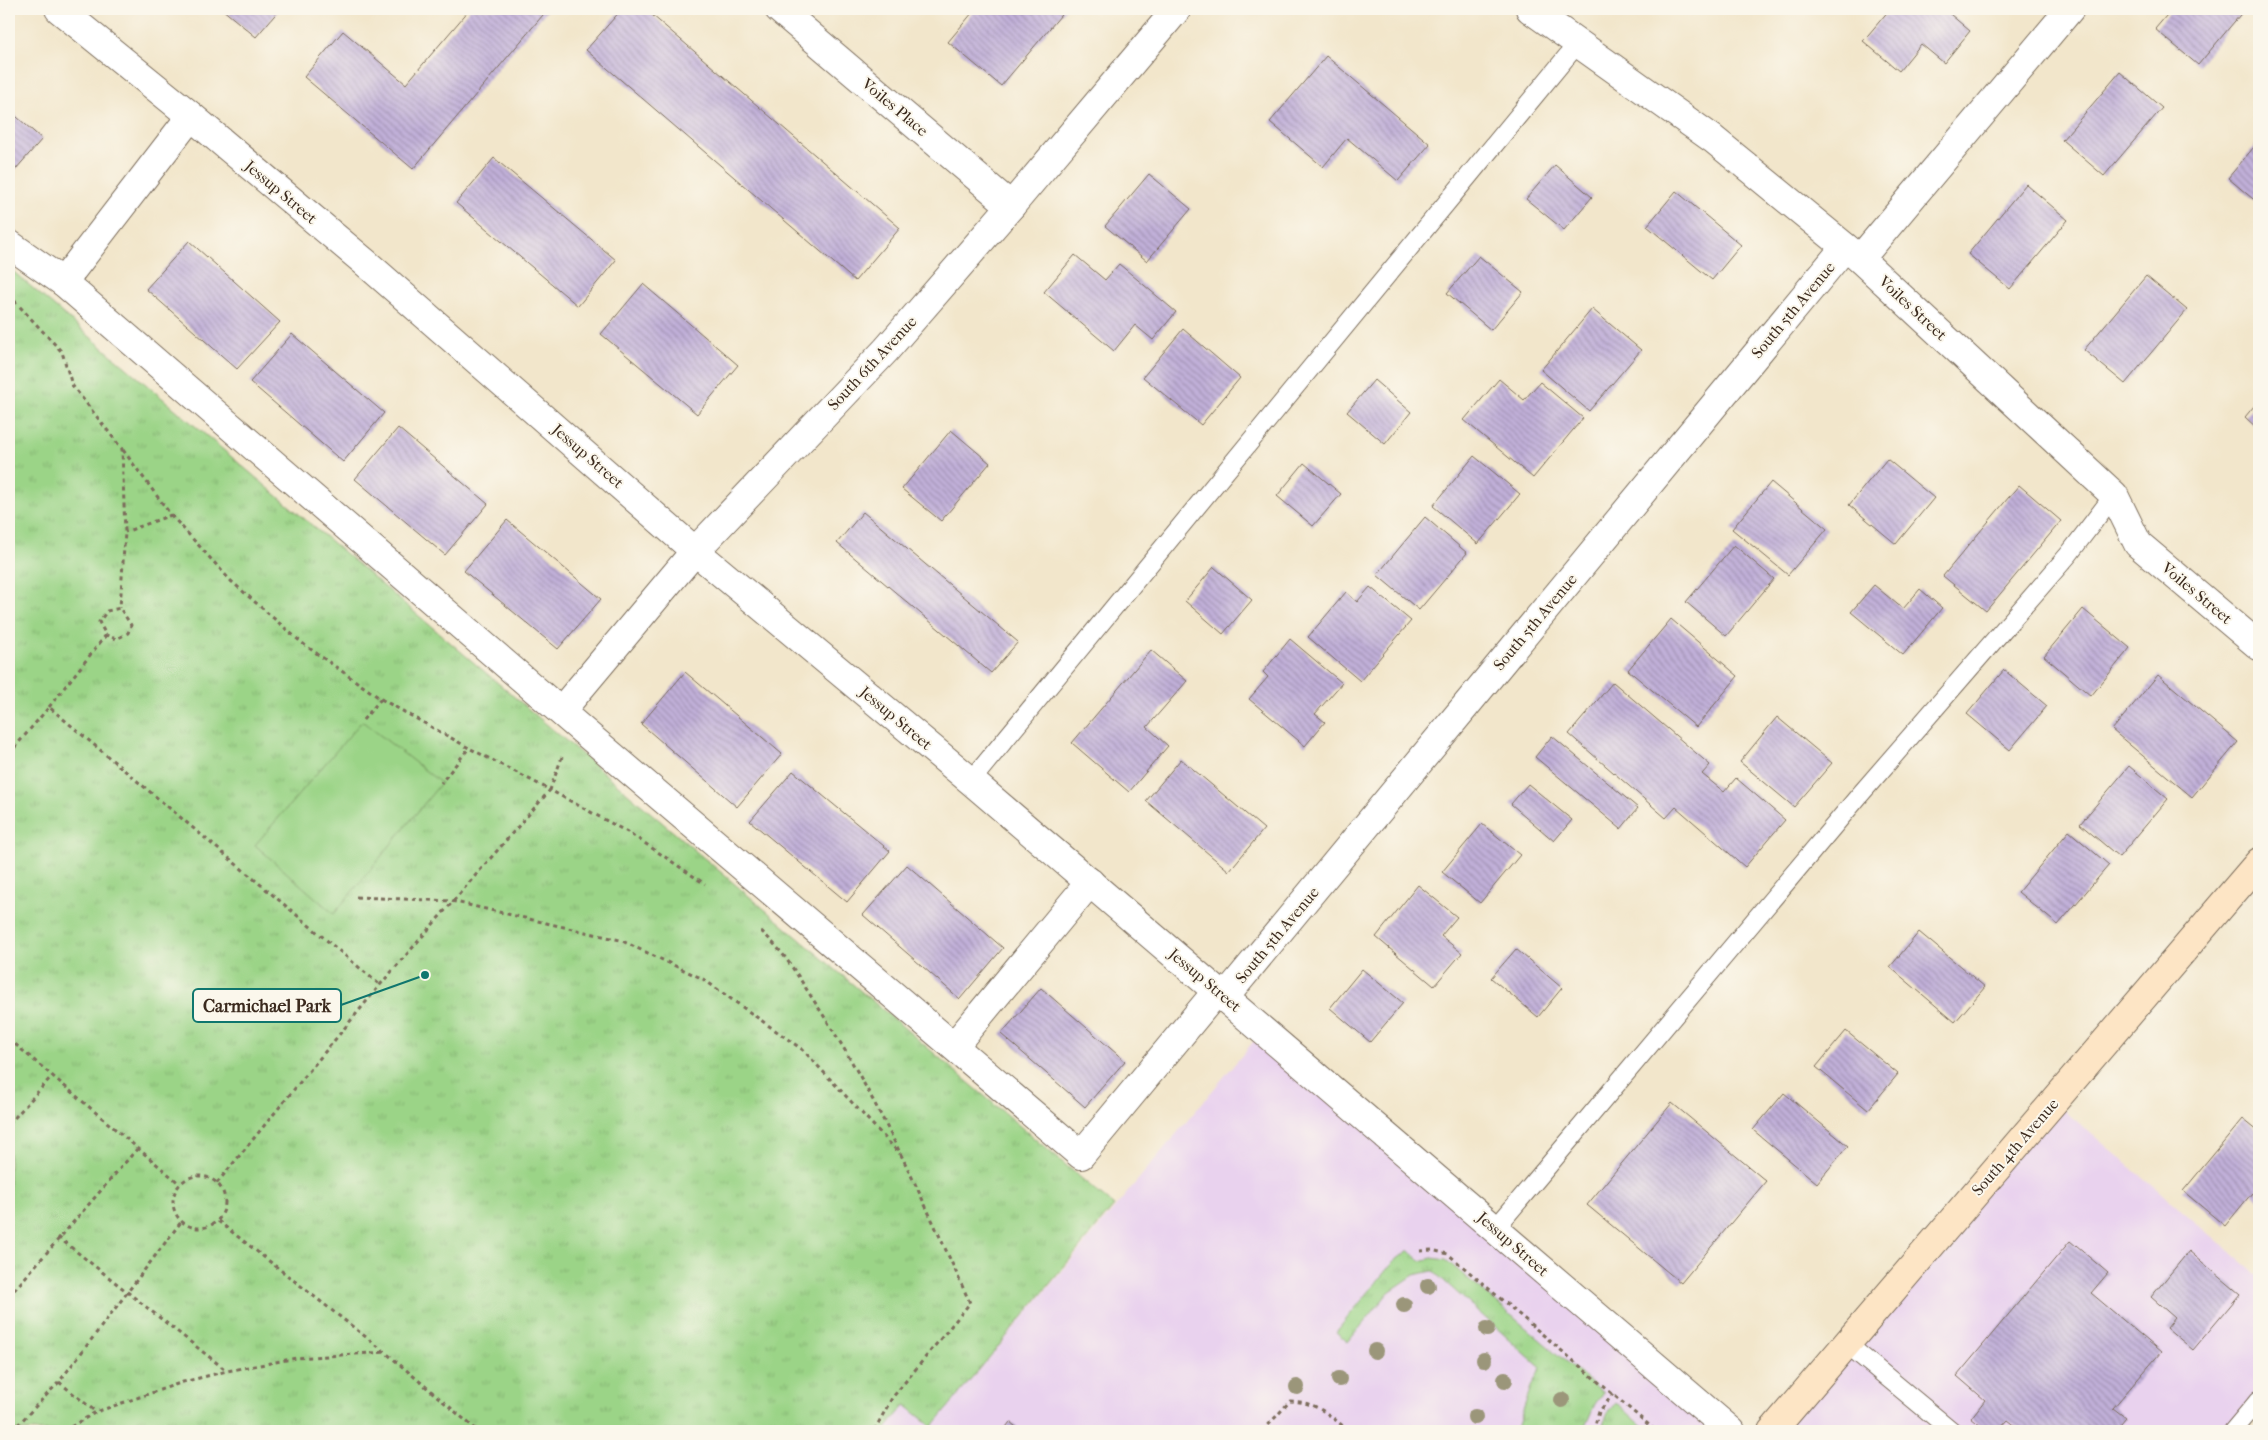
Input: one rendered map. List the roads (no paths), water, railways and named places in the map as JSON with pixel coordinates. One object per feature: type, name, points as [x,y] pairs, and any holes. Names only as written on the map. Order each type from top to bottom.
[{"type":"main road","name":"South 4th Avenue","points":[[1772,1431],[2259,862]]},
{"type":"street","name":"Jessup Street","points":[[60,9],[192,116],[510,388],[695,551],[971,780],[1731,1431]]},
{"type":"street","name":"Voiles Place","points":[[779,9],[1011,206]]},
{"type":"street","name":"South 6th Avenue","points":[[561,711],[695,551],[886,350],[1011,206],[1177,9]]},
{"type":"street","name":"Voiles Street","points":[[1530,9],[1713,139],[1852,253],[2114,495],[2138,544],[2259,646]]},
{"type":"street","name":"South 5th Avenue","points":[[954,1046],[1081,1155],[1221,994],[1852,253],[2070,9]]},
{"type":"street","points":[[63,282],[192,116]]},
{"type":"street","points":[[9,244],[63,282],[561,711],[575,737],[954,1046],[1090,882]]},
{"type":"lane","points":[[971,780],[1578,43]]},
{"type":"lane","points":[[1495,1229],[1852,805],[2069,554],[2114,495]]},
{"type":"lane","points":[[1847,1344],[1952,1431]]},
{"type":"lane","points":[[2233,1431],[2259,1400]]},
{"type":"place","name":"Carmichael Park","points":[[425,975]]}]
